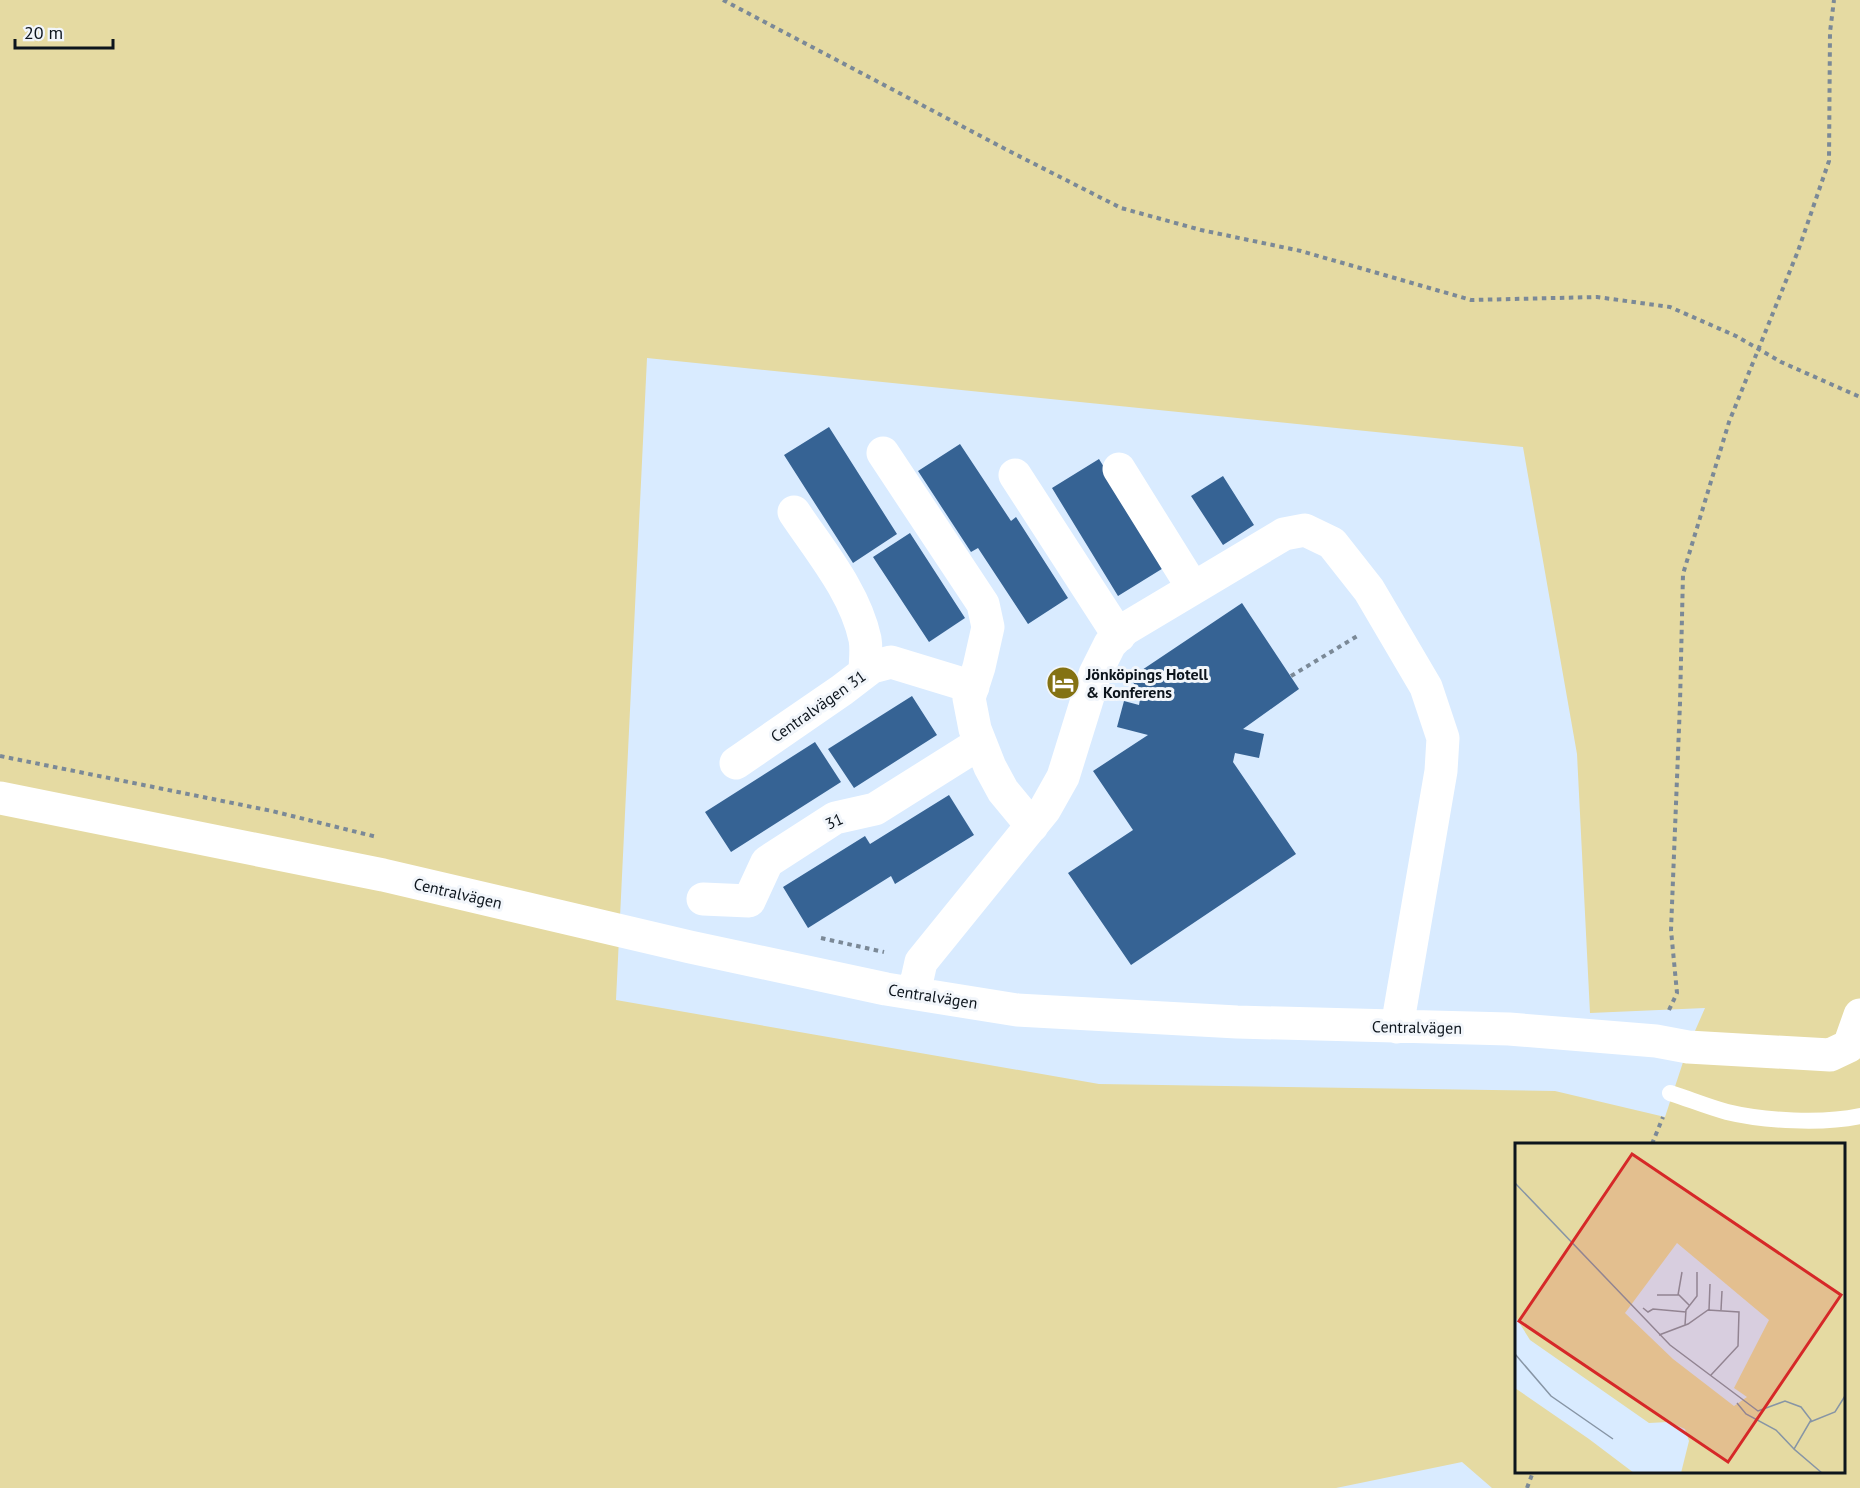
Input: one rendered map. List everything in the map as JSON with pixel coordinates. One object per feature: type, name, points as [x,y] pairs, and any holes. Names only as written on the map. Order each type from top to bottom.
[{"type":"street","points":[[883,453],[983,604],[988,627],[969,698],[975,729],[990,767],[1003,791],[1032,826]]},
{"type":"street","points":[[1119,469],[1193,588]]},
{"type":"street","points":[[1015,475],[1119,636]]},
{"type":"street","points":[[794,512],[842,585],[857,614],[865,641],[865,672]]},
{"type":"street","points":[[914,993],[921,962],[1046,809],[1063,777],[1095,674],[1110,644],[1125,629],[1284,534],[1305,530],[1332,543],[1369,590],[1426,687],[1443,738],[1441,771],[1397,1027]]},
{"type":"street","name":"Centralvägen 31","points":[[736,763],[872,667],[891,662],[973,687]]},
{"type":"street","name":"31","points":[[703,899],[749,901],[767,862],[835,818],[875,809],[980,743]]},
{"type":"street","name":"Centralvägen","points":[[0,798],[383,875],[690,947],[914,993],[1017,1010],[1237,1022],[1509,1029],[1656,1041],[1688,1047],[1830,1055],[1849,1046],[1860,1015]]},
{"type":"lane","points":[[1670,1093],[1727,1112],[1771,1120],[1845,1119],[1860,1116]]},
{"type":"path","points":[[723,0],[1121,208],[1201,230],[1301,251],[1472,300],[1597,297],[1670,307],[1736,336],[1781,362],[1860,397]]},
{"type":"path","points":[[1656,1041],[1677,993],[1671,930],[1683,574],[1725,433],[1798,251],[1829,161],[1830,32],[1834,0]]},
{"type":"path","points":[[1291,676],[1385,619]]},
{"type":"path","points":[[1527,1488],[1533,1473]]},
{"type":"shaded area","points":[[0,0],[1860,0],[1860,1488],[1492,1488],[1462,1462],[1336,1488],[0,1488]],"holes":[[[647,358],[1523,447],[1577,754],[1590,1013],[1705,1008],[1688,1047],[1665,1117],[1555,1091],[1099,1084],[616,1000]]]},
{"type":"building","points":[[829,427],[897,534],[853,563],[784,455]]},
{"type":"building","points":[[960,444],[1011,521],[1016,517],[1068,598],[1028,624],[978,548],[971,552],[918,471]]},
{"type":"building","points":[[1099,459],[1165,567],[1118,596],[1052,488]]},
{"type":"building","points":[[1223,476],[1254,525],[1223,545],[1191,496]]},
{"type":"building","points":[[910,533],[965,618],[929,642],[873,557]]},
{"type":"building","points":[[1242,603],[1299,689],[1243,729],[1264,734],[1259,758],[1235,753],[1233,762],[1296,854],[1131,965],[1068,873],[1133,830],[1093,771],[1148,735],[1117,727],[1124,701],[1139,705],[1141,694],[1130,678]]},
{"type":"building","points":[[912,696],[937,735],[854,788],[828,749]]},
{"type":"building","points":[[815,742],[841,782],[731,852],[705,812]]},
{"type":"building","points":[[949,795],[974,835],[895,884],[891,876],[808,928],[783,887],[865,836],[870,844]]},
{"type":"place","name":"Jönköpings Hotell & Konferens","points":[[1063,683]]}]
